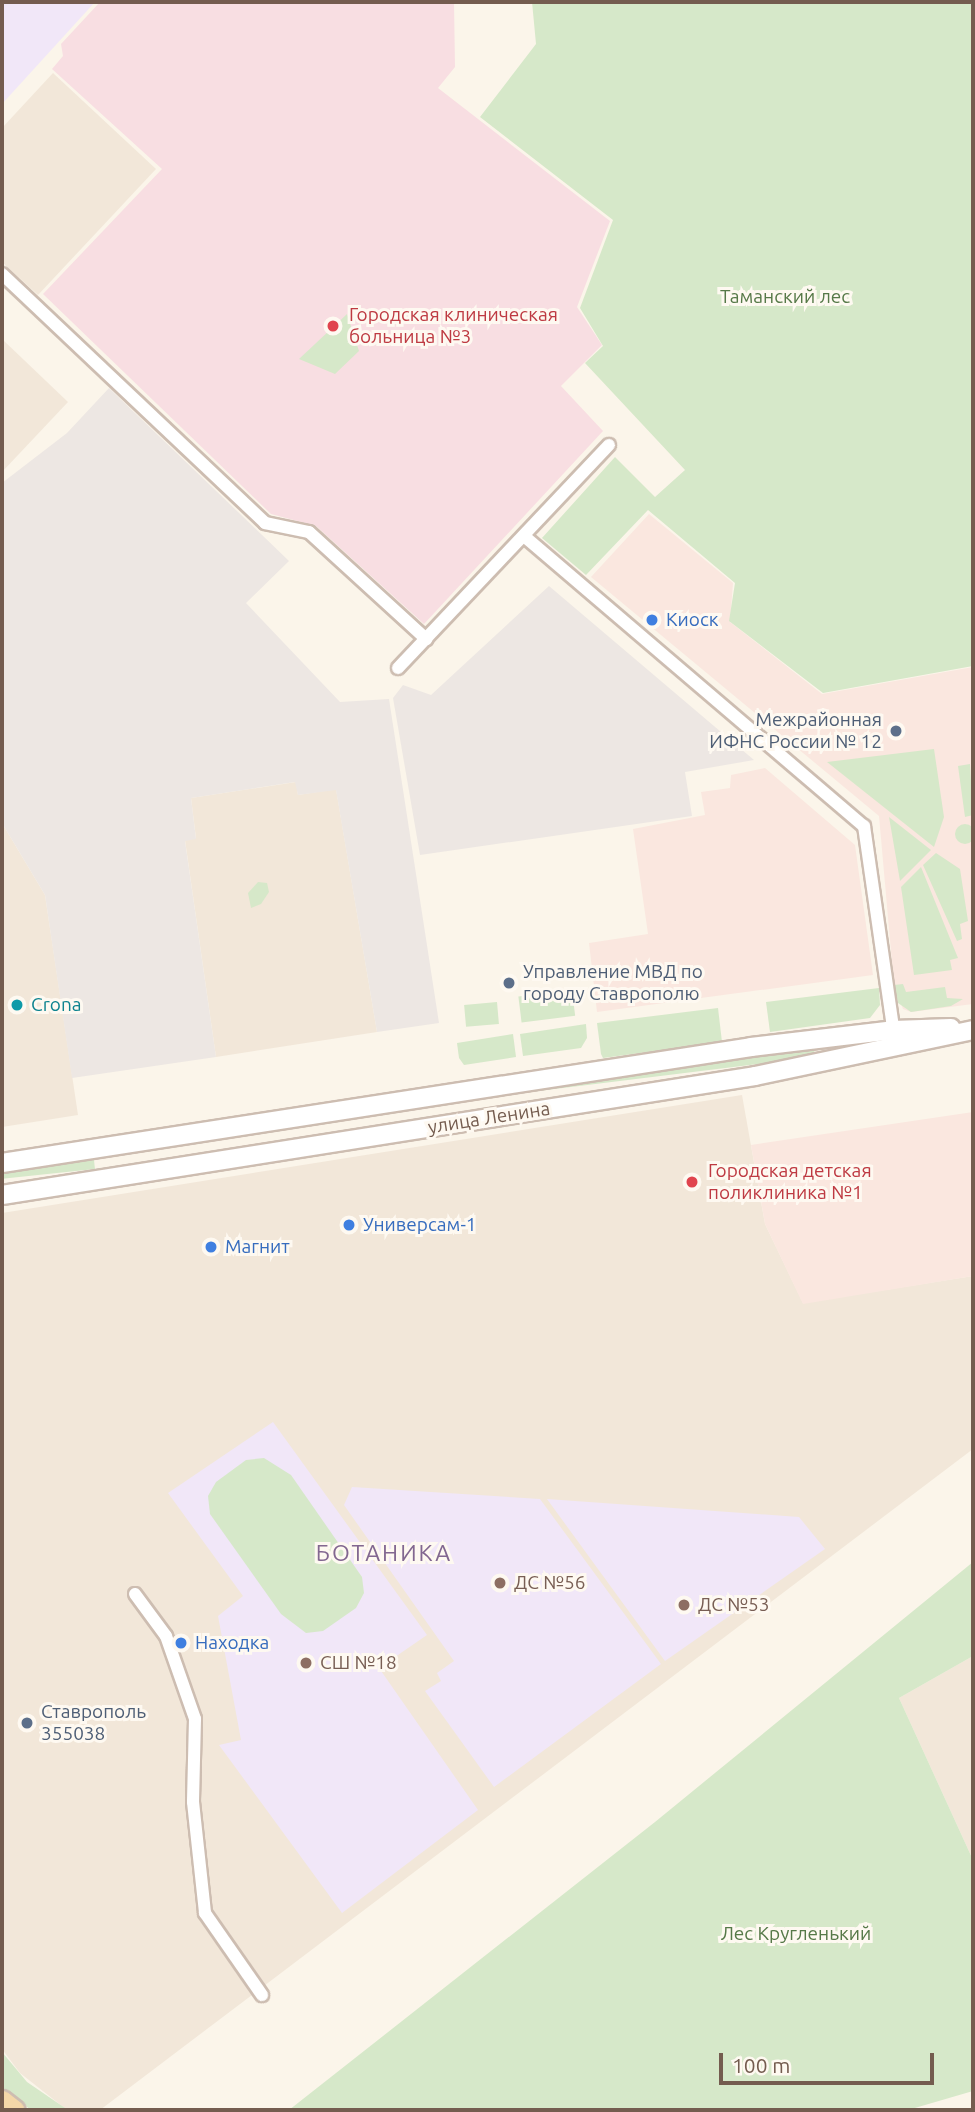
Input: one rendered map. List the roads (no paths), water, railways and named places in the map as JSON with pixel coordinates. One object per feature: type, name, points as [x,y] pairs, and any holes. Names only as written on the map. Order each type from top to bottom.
[{"type":"main road","name":"улица Ленина","points":[[2,1163],[751,1047],[893,1030],[973,1029]]},
{"type":"main road","name":"улица Ленина","points":[[2,1195],[895,1050],[973,1029]]},
{"type":"main road","points":[[2,2100],[15,2110]]},
{"type":"street","points":[[2,274],[265,523],[309,532],[426,639]]},
{"type":"street","points":[[398,668],[609,445]]},
{"type":"street","points":[[524,536],[864,826],[895,1050]]},
{"type":"street","points":[[135,1594],[166,1636],[195,1719],[193,1802],[205,1913],[262,1995]]},
{"type":"place","name":"Городская клиническая больница №3","points":[[333,326]]},
{"type":"place","name":"Киоск","points":[[652,620]]},
{"type":"place","name":"Межрайонная ИФНС России № 12","points":[[896,731]]},
{"type":"place","name":"Управление МВД по городу Ставрополю","points":[[509,983]]},
{"type":"place","name":"Crona","points":[[17,1005]]},
{"type":"place","name":"Городская детская поликлиника №1","points":[[692,1182]]},
{"type":"place","name":"Универсам-1","points":[[349,1225]]},
{"type":"place","name":"Магнит","points":[[211,1247]]},
{"type":"place","name":"ДС №56","points":[[500,1583]]},
{"type":"place","name":"ДС №53","points":[[684,1605]]},
{"type":"place","name":"Находка","points":[[181,1643]]},
{"type":"place","name":"СШ №18","points":[[306,1663]]},
{"type":"place","name":"Ставрополь 355038","points":[[27,1723]]},
{"type":"district","name":"БОТАНИКА","points":[[384,1553]]},
{"type":"park label","name":"Таманский лес","points":[[785,297]]},
{"type":"park label","name":"Лес Кругленький","points":[[796,1934]]}]
